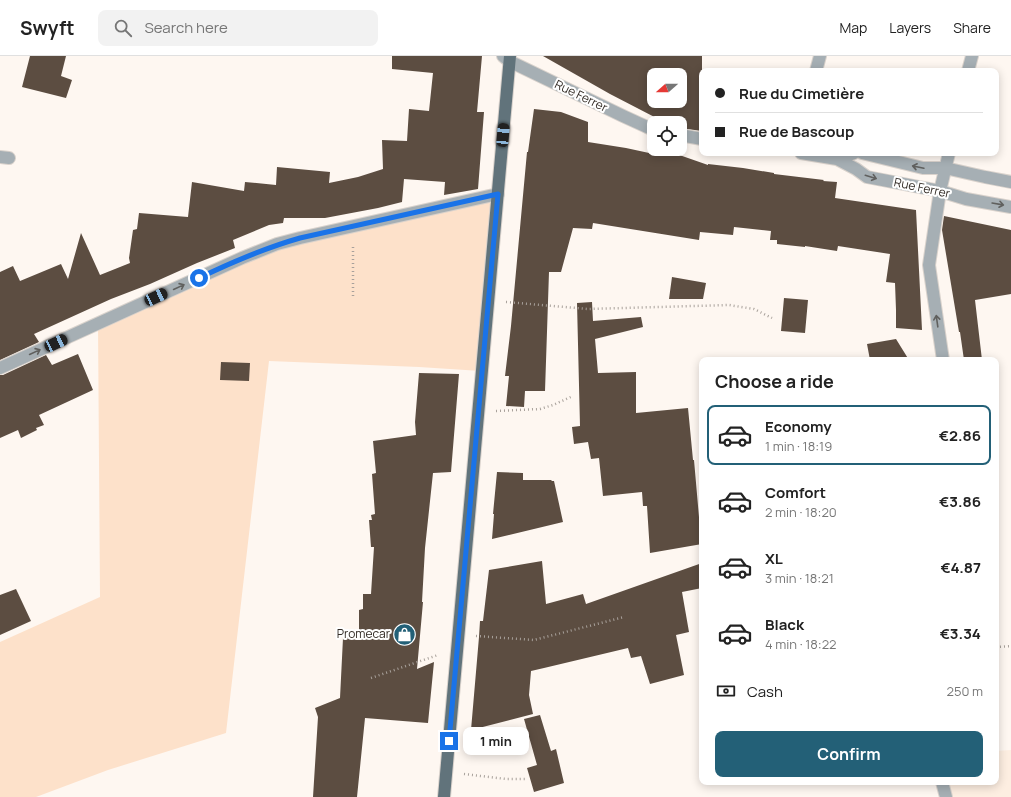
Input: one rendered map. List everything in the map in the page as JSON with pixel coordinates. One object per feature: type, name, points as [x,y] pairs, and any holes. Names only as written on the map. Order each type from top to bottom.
[{"type":"main road","points":[[444,797],[498,194],[507,58]]},
{"type":"street","points":[[817,68],[820,56]]},
{"type":"street","points":[[969,68],[972,56]]},
{"type":"street","name":"Rue Ferrer","points":[[507,58],[647,127]]},
{"type":"street","points":[[687,136],[699,138]]},
{"type":"street","name":"Rue Ferrer","points":[[819,156],[837,159],[856,169],[867,177],[940,191],[966,199],[1011,207]]},
{"type":"street","name":"Rue Ferrer","points":[[837,159],[846,156]]},
{"type":"street","name":"Rue Ferrer","points":[[874,156],[923,168],[946,168],[1011,182]]},
{"type":"street","points":[[943,357],[929,265],[940,191],[948,156]]},
{"type":"street","points":[[0,368],[242,258],[285,242],[498,194]]},
{"type":"street","points":[[943,785],[946,797]]},
{"type":"path","points":[[353,226],[353,296]]},
{"type":"path","points":[[488,300],[588,309],[729,305],[754,309],[772,318]]},
{"type":"path","points":[[478,410],[509,411],[540,409],[553,406],[573,396]]},
{"type":"path","points":[[458,635],[534,640],[624,617]]},
{"type":"path","points":[[999,647],[1011,646]]},
{"type":"path","points":[[371,678],[457,648]]},
{"type":"path","points":[[446,772],[506,779],[525,779]]},
{"type":"shaded area","points":[[498,194],[481,371],[269,361],[226,733],[108,770],[36,797],[0,797],[0,642],[100,597],[98,323],[242,258]]},
{"type":"shaded area","points":[[1011,750],[1011,797],[946,797],[943,785],[999,785],[999,751]]},
{"type":"building","points":[[30,56],[66,56],[61,76],[72,80],[66,98],[22,87]]},
{"type":"building","points":[[392,56],[482,56],[477,112],[484,112],[478,189],[444,195],[445,182],[404,179],[402,202],[325,218],[284,218],[283,223],[269,225],[233,240],[235,248],[111,299],[34,334],[39,342],[0,360],[0,272],[13,266],[20,281],[61,264],[68,279],[81,233],[100,275],[130,263],[129,258],[133,230],[137,229],[139,213],[188,217],[192,182],[244,191],[245,182],[276,185],[277,167],[330,172],[329,183],[358,177],[383,169],[382,140],[407,141],[409,109],[429,111],[433,73],[392,69]]},
{"type":"building","points":[[543,56],[702,56],[702,68],[699,68],[699,131],[687,129],[687,116],[652,116]]},
{"type":"building","points":[[534,109],[561,112],[588,122],[588,142],[647,153],[647,156],[682,156],[708,165],[743,168],[774,174],[837,182],[835,198],[916,210],[922,330],[896,328],[895,283],[886,282],[890,254],[838,246],[837,251],[805,246],[777,244],[777,240],[770,240],[771,231],[734,227],[733,235],[700,232],[699,240],[593,223],[592,229],[573,228],[561,272],[549,272],[545,391],[525,391],[524,407],[506,406],[509,376],[505,376],[528,152]]},
{"type":"building","points":[[944,216],[1011,230],[1011,294],[975,300],[982,357],[964,357],[942,230]]},
{"type":"building","points":[[672,277],[706,283],[703,299],[669,299]]},
{"type":"building","points":[[784,298],[808,300],[805,333],[781,331]]},
{"type":"building","points":[[592,302],[593,321],[641,317],[643,327],[595,339],[598,373],[636,372],[636,413],[688,408],[699,517],[699,545],[650,553],[647,506],[643,506],[642,492],[603,496],[599,458],[591,459],[588,442],[574,444],[572,427],[580,426],[577,303]]},
{"type":"building","points":[[896,339],[907,357],[869,357],[867,344]]},
{"type":"building","points":[[78,354],[93,390],[39,415],[44,425],[36,428],[37,430],[21,438],[18,430],[0,438],[0,375],[46,355],[52,365]]},
{"type":"building","points":[[221,362],[250,363],[249,381],[220,380]]},
{"type":"building","points":[[419,373],[459,374],[451,472],[433,473],[425,548],[423,602],[417,669],[434,662],[428,723],[365,718],[357,797],[313,797],[318,717],[315,708],[340,698],[343,638],[359,632],[359,610],[363,609],[363,594],[371,594],[374,547],[371,547],[369,520],[372,520],[371,515],[375,514],[372,474],[376,473],[373,441],[416,435],[415,422]]},
{"type":"building","points":[[497,472],[523,473],[523,480],[554,481],[563,522],[492,539]]},
{"type":"building","points":[[542,561],[546,604],[583,594],[586,604],[699,564],[699,589],[682,592],[689,632],[676,635],[684,675],[650,684],[641,656],[631,658],[628,648],[531,671],[529,695],[533,714],[471,730],[480,621],[483,621],[489,570]]},
{"type":"building","points":[[16,589],[31,621],[0,635],[0,595]]},
{"type":"building","points":[[540,715],[551,751],[556,749],[564,783],[534,792],[527,768],[537,765],[524,719]]},
{"type":"place","name":"Promecar","points":[[405,634]]},
{"type":"route","points":[[199,278],[242,258],[278,244],[498,194],[449,741]]}]
